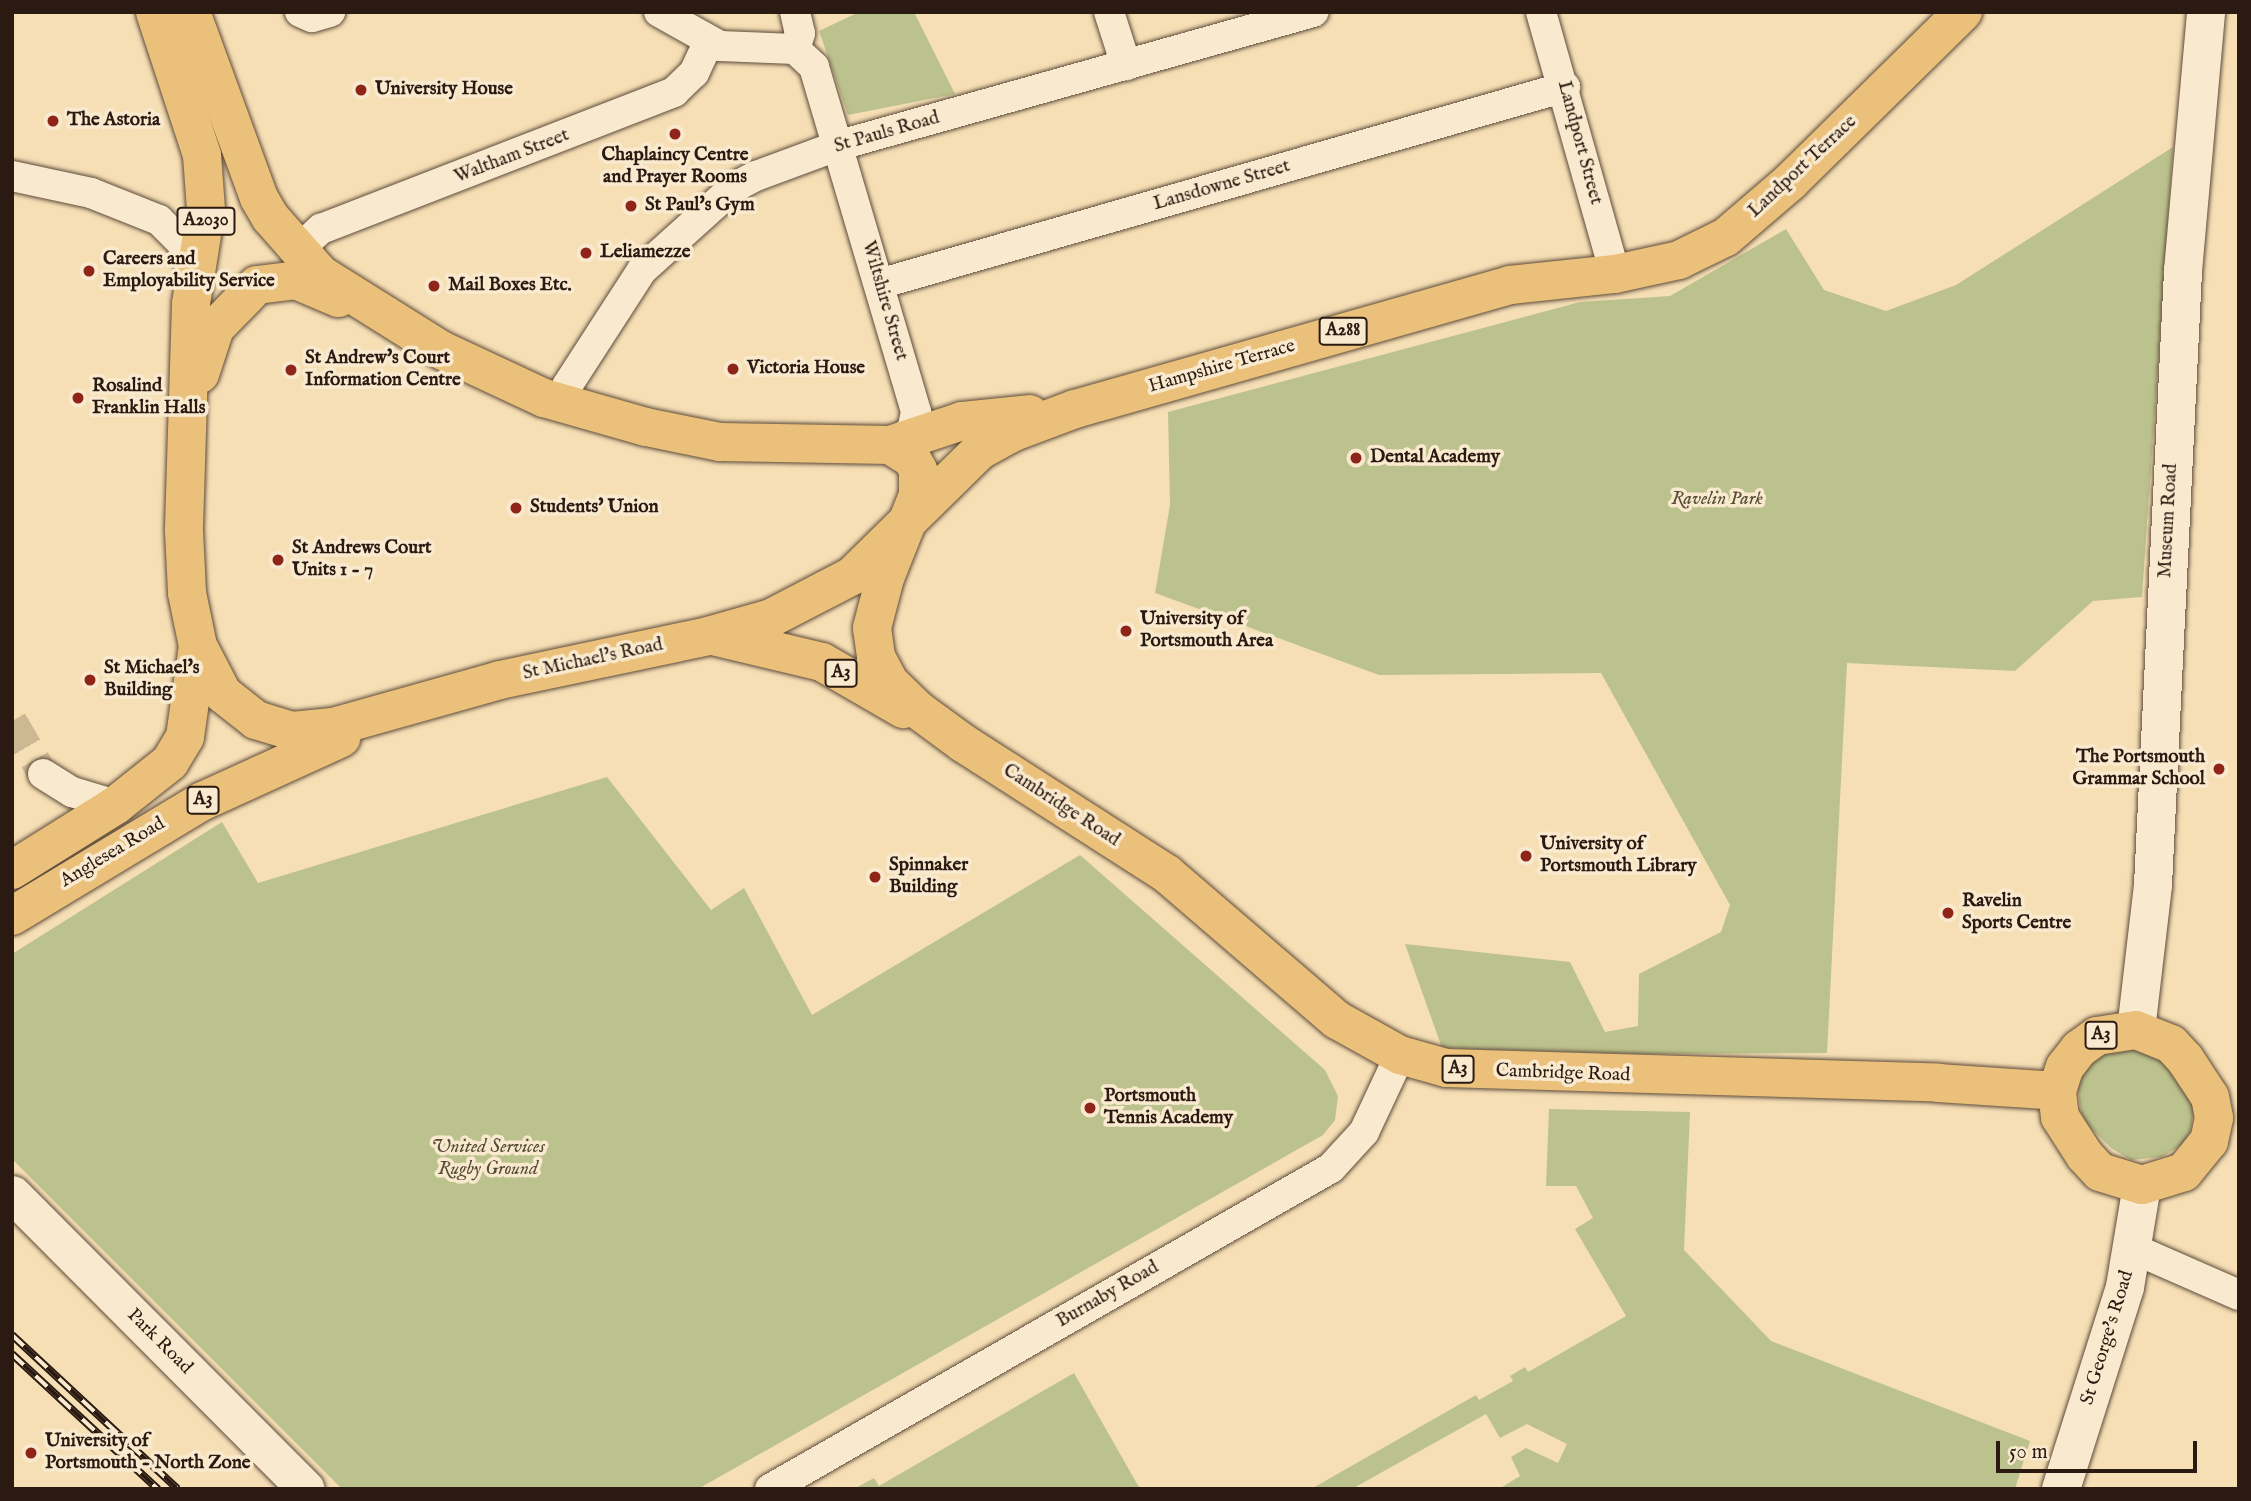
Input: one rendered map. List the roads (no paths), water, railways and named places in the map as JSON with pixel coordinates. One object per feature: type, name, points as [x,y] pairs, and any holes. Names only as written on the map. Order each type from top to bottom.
[{"type":"main road","name":"A2030","points":[[155,12],[202,155],[205,236],[193,274],[189,435]]},
{"type":"main road","name":"A2030","points":[[191,12],[259,198],[298,251],[320,274],[367,305]]},
{"type":"main road","name":"Landport Terrace","points":[[1615,274],[1679,260],[1726,237],[1791,181],[1962,12]]},
{"type":"main road","name":"Museum Road","points":[[2136,1030],[2153,885],[2161,651],[2183,271],[2206,12]]},
{"type":"main road","name":"Hampshire Terrace","points":[[907,526],[979,451],[1011,433],[1075,409],[1510,285],[1615,274]]},
{"type":"main road","name":"A3","points":[[198,646],[187,593],[184,531],[189,435],[208,342],[243,294],[267,281],[296,280],[350,302],[367,305],[481,372],[567,404],[646,427],[720,442],[890,445],[912,459],[918,470],[918,495],[907,526]]},
{"type":"main road","name":"Hampshire Terrace","points":[[890,445],[962,421],[1075,409]]},
{"type":"main road","name":"St Michael's Road","points":[[198,646],[223,694],[256,720],[273,729],[309,731],[407,709],[500,680],[708,636],[771,618],[824,594],[874,558],[907,526]]},
{"type":"main road","name":"Cambridge Road","points":[[907,526],[873,615],[876,657],[901,696],[963,743]]},
{"type":"main road","name":"Cambridge Road","points":[[708,636],[754,643],[822,662],[963,743],[1167,874],[1337,1020],[1400,1055],[1446,1069],[1492,1072],[1938,1083],[2057,1091]]},
{"type":"main road","name":"Anglesea Road","points":[[12,870],[116,805],[159,773],[178,751],[189,717],[198,646]]},
{"type":"main road","name":"Anglesea Road","points":[[12,916],[202,801],[407,709]]},
{"type":"main road","name":"A3","points":[[2057,1091],[2065,1066],[2079,1049],[2097,1035],[2136,1030],[2171,1044],[2185,1059],[2227,1118],[2184,1172],[2142,1185]]},
{"type":"main road","points":[[2057,1091],[2060,1117],[2085,1156],[2100,1172],[2142,1185]]},
{"type":"main road","name":"St George's Road","points":[[2061,1489],[2134,1249],[2142,1185]]},
{"type":"street","points":[[300,12],[312,17],[330,12]]},
{"type":"street","points":[[659,12],[709,41],[730,48],[795,48],[800,33],[795,12]]},
{"type":"street","points":[[1110,12],[1126,65]]},
{"type":"street","name":"St Pauls Road","points":[[567,404],[567,386],[642,270],[733,188],[840,145],[1314,12]]},
{"type":"street","name":"Landport Street","points":[[1541,12],[1565,87],[1615,274]]},
{"type":"street","name":"Waltham Street","points":[[298,251],[321,229],[674,92],[694,73],[709,41]]},
{"type":"street","name":"Wiltshire Street","points":[[795,48],[814,67],[840,145],[916,411],[912,431],[890,445]]},
{"type":"street","name":"Lansdowne Street","points":[[879,284],[1565,87]]},
{"type":"street","points":[[12,176],[91,193],[159,220],[182,243],[193,274]]},
{"type":"street","points":[[43,774],[72,792],[116,805]]},
{"type":"street","name":"Burnaby Road","points":[[770,1489],[1331,1168],[1364,1132],[1400,1055]]},
{"type":"street","name":"Park Road","points":[[12,1194],[306,1489]]},
{"type":"street","points":[[2134,1249],[2239,1296]]},
{"type":"tunnel","points":[[12,721],[43,774]]},
{"type":"railway","points":[[12,1335],[178,1489]]},
{"type":"railway","points":[[12,1354],[158,1489]]},
{"type":"place","name":"University House","points":[[361,90]]},
{"type":"place","name":"The Astoria","points":[[53,121]]},
{"type":"place","name":"Chaplaincy Centre and Prayer Rooms","points":[[675,134]]},
{"type":"place","name":"St Paul's Gym","points":[[631,206]]},
{"type":"place","name":"Leliamezze","points":[[586,253]]},
{"type":"place","name":"Careers and Employability Service","points":[[89,271]]},
{"type":"place","name":"Mail Boxes Etc.","points":[[434,286]]},
{"type":"place","name":"Victoria House","points":[[733,369]]},
{"type":"place","name":"St Andrew's Court Information Centre","points":[[291,370]]},
{"type":"place","name":"Rosalind Franklin Halls","points":[[78,398]]},
{"type":"place","name":"Dental Academy","points":[[1356,458]]},
{"type":"place","name":"Students' Union","points":[[516,508]]},
{"type":"place","name":"St Andrews Court Units 1 - 7","points":[[278,560]]},
{"type":"place","name":"University of Portsmouth Area","points":[[1126,631]]},
{"type":"place","name":"St Michael's Building","points":[[90,680]]},
{"type":"place","name":"The Portsmouth Grammar School","points":[[2219,769]]},
{"type":"place","name":"University of Portsmouth Library","points":[[1526,856]]},
{"type":"place","name":"Spinnaker Building","points":[[875,877]]},
{"type":"place","name":"Ravelin Sports Centre","points":[[1948,913]]},
{"type":"place","name":"Portsmouth Tennis Academy","points":[[1090,1108]]},
{"type":"place","name":"University of Portsmouth - North Zone","points":[[31,1453]]},
{"type":"park label","name":"Ravelin Park","points":[[1717,500]]},
{"type":"park label","name":"United Services Rugby Ground","points":[[488,1159]]}]
